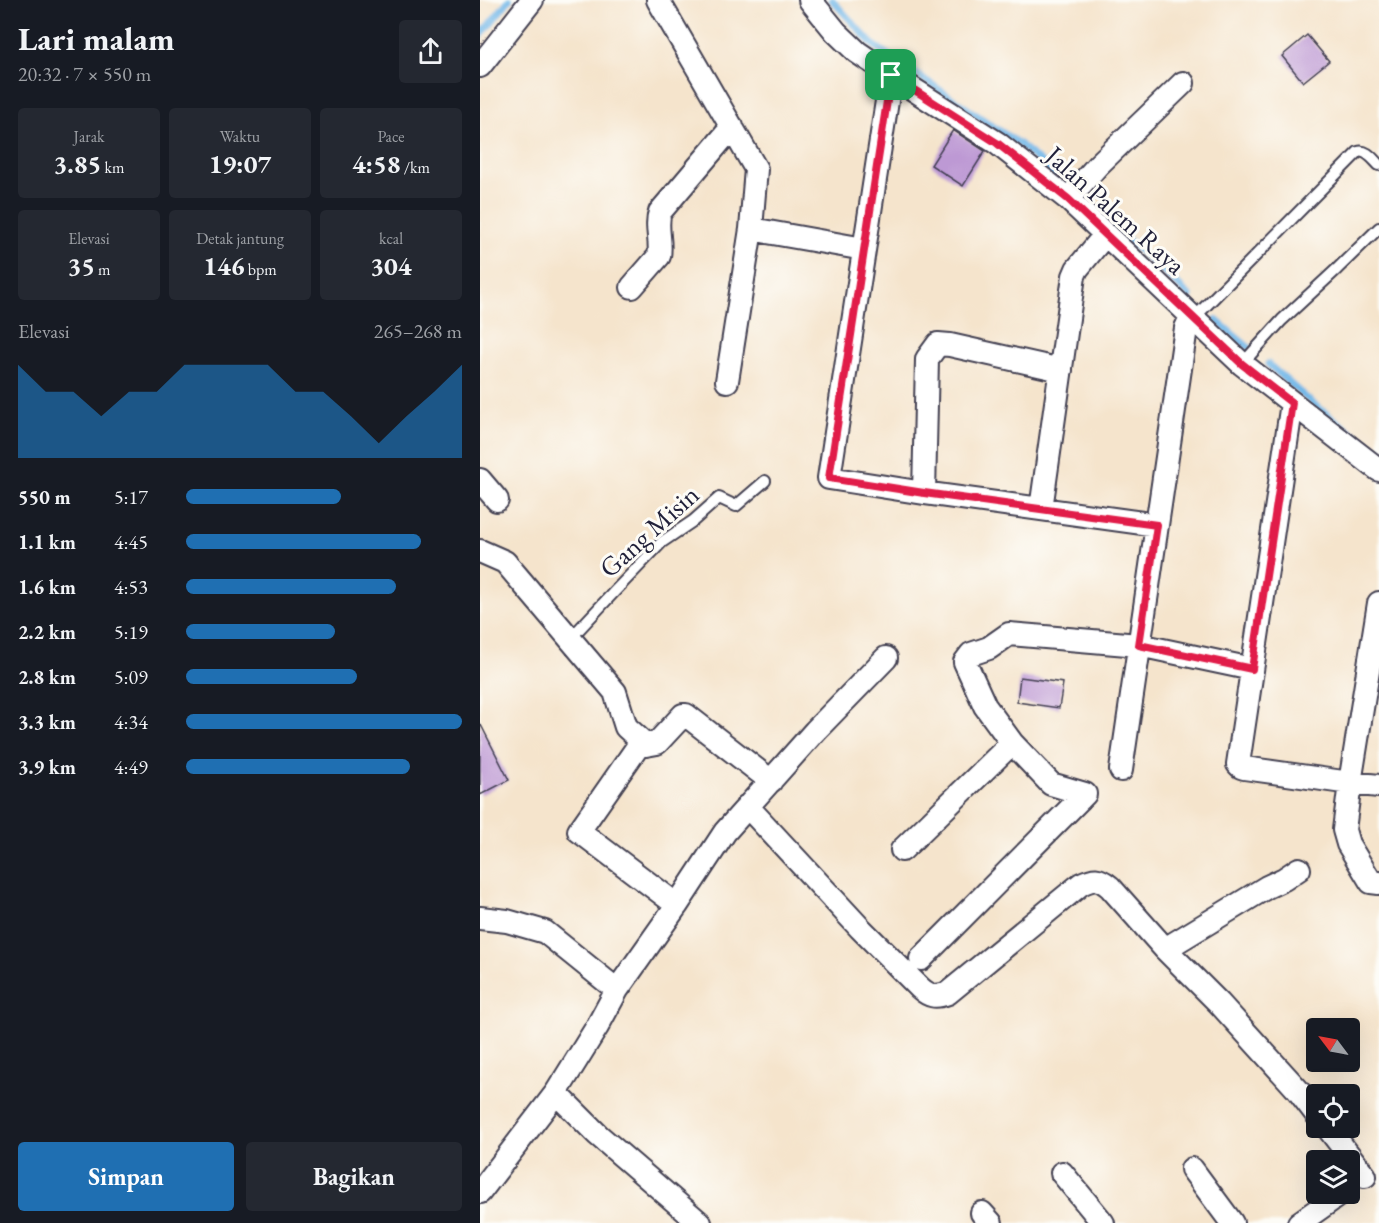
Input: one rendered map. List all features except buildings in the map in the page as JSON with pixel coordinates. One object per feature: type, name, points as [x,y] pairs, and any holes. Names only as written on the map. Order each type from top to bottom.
[{"type":"street","points":[[480,66],[532,0]]},
{"type":"street","points":[[658,0],[756,169],[751,229],[727,381]]},
{"type":"street","name":"Jalan Palem Raya","points":[[810,0],[836,32],[857,52],[1072,194],[1105,235],[1242,364],[1379,470]]},
{"type":"street","points":[[891,75],[829,478],[1157,525]]},
{"type":"street","points":[[1072,194],[1098,165],[1183,83]]},
{"type":"street","points":[[632,287],[659,256],[658,218],[660,213],[732,127]]},
{"type":"street","points":[[751,229],[864,249]]},
{"type":"street","points":[[1041,509],[1074,276],[1077,269],[1105,235]]},
{"type":"street","points":[[1121,770],[1186,328],[1192,318]]},
{"type":"street","points":[[924,493],[927,359],[938,344],[1060,370]]},
{"type":"street","points":[[1292,403],[1238,764],[1241,767],[1379,786]]},
{"type":"street","points":[[480,480],[497,500]]},
{"type":"street","points":[[480,551],[505,562],[615,692],[626,727],[642,742],[646,745],[657,743],[683,716],[686,716],[771,781]]},
{"type":"street","points":[[1379,603],[1344,830],[1348,844],[1371,882],[1379,883]]},
{"type":"street","points":[[921,959],[1085,794],[1051,784],[1012,743],[985,706],[965,662],[971,654],[990,648],[1009,634],[1139,645],[1252,669]]},
{"type":"street","points":[[480,1192],[556,1093],[617,990],[725,832],[814,731],[886,658]]},
{"type":"street","points":[[642,742],[579,831],[677,905]]},
{"type":"street","points":[[902,850],[1012,743]]},
{"type":"street","points":[[747,806],[860,928],[928,995],[935,997],[948,993],[1081,884],[1091,879],[1102,880],[1165,949],[1220,1003],[1306,1101]]},
{"type":"street","points":[[1165,949],[1299,869]]},
{"type":"street","points":[[480,918],[507,921],[544,932],[617,990]]},
{"type":"street","points":[[556,1093],[598,1135],[700,1223]]},
{"type":"street","points":[[1336,1138],[1369,1178]]},
{"type":"street","points":[[1192,1169],[1232,1223]]},
{"type":"street","points":[[1062,1173],[1103,1223]]},
{"type":"street","points":[[1299,1223],[1326,1204]]},
{"type":"lane","points":[[1192,318],[1358,152],[1365,151],[1379,165]]},
{"type":"lane","points":[[1242,364],[1282,320],[1379,228]]},
{"type":"lane","name":"Gang Misin","points":[[570,639],[662,542],[693,521],[719,498],[735,506],[765,481]]},
{"type":"waterway","points":[[480,36],[509,0]]},
{"type":"waterway","points":[[832,0],[872,44],[1019,144],[1054,174]]},
{"type":"waterway","points":[[1105,219],[1190,296]]},
{"type":"waterway","points":[[1216,320],[1248,347]]},
{"type":"waterway","points":[[1268,364],[1311,402],[1379,453]]},
{"type":"route","points":[[891,75],[997,143],[1068,199],[1242,364],[1292,403],[1252,669],[1139,645],[1157,525],[829,478],[891,75]]}]
